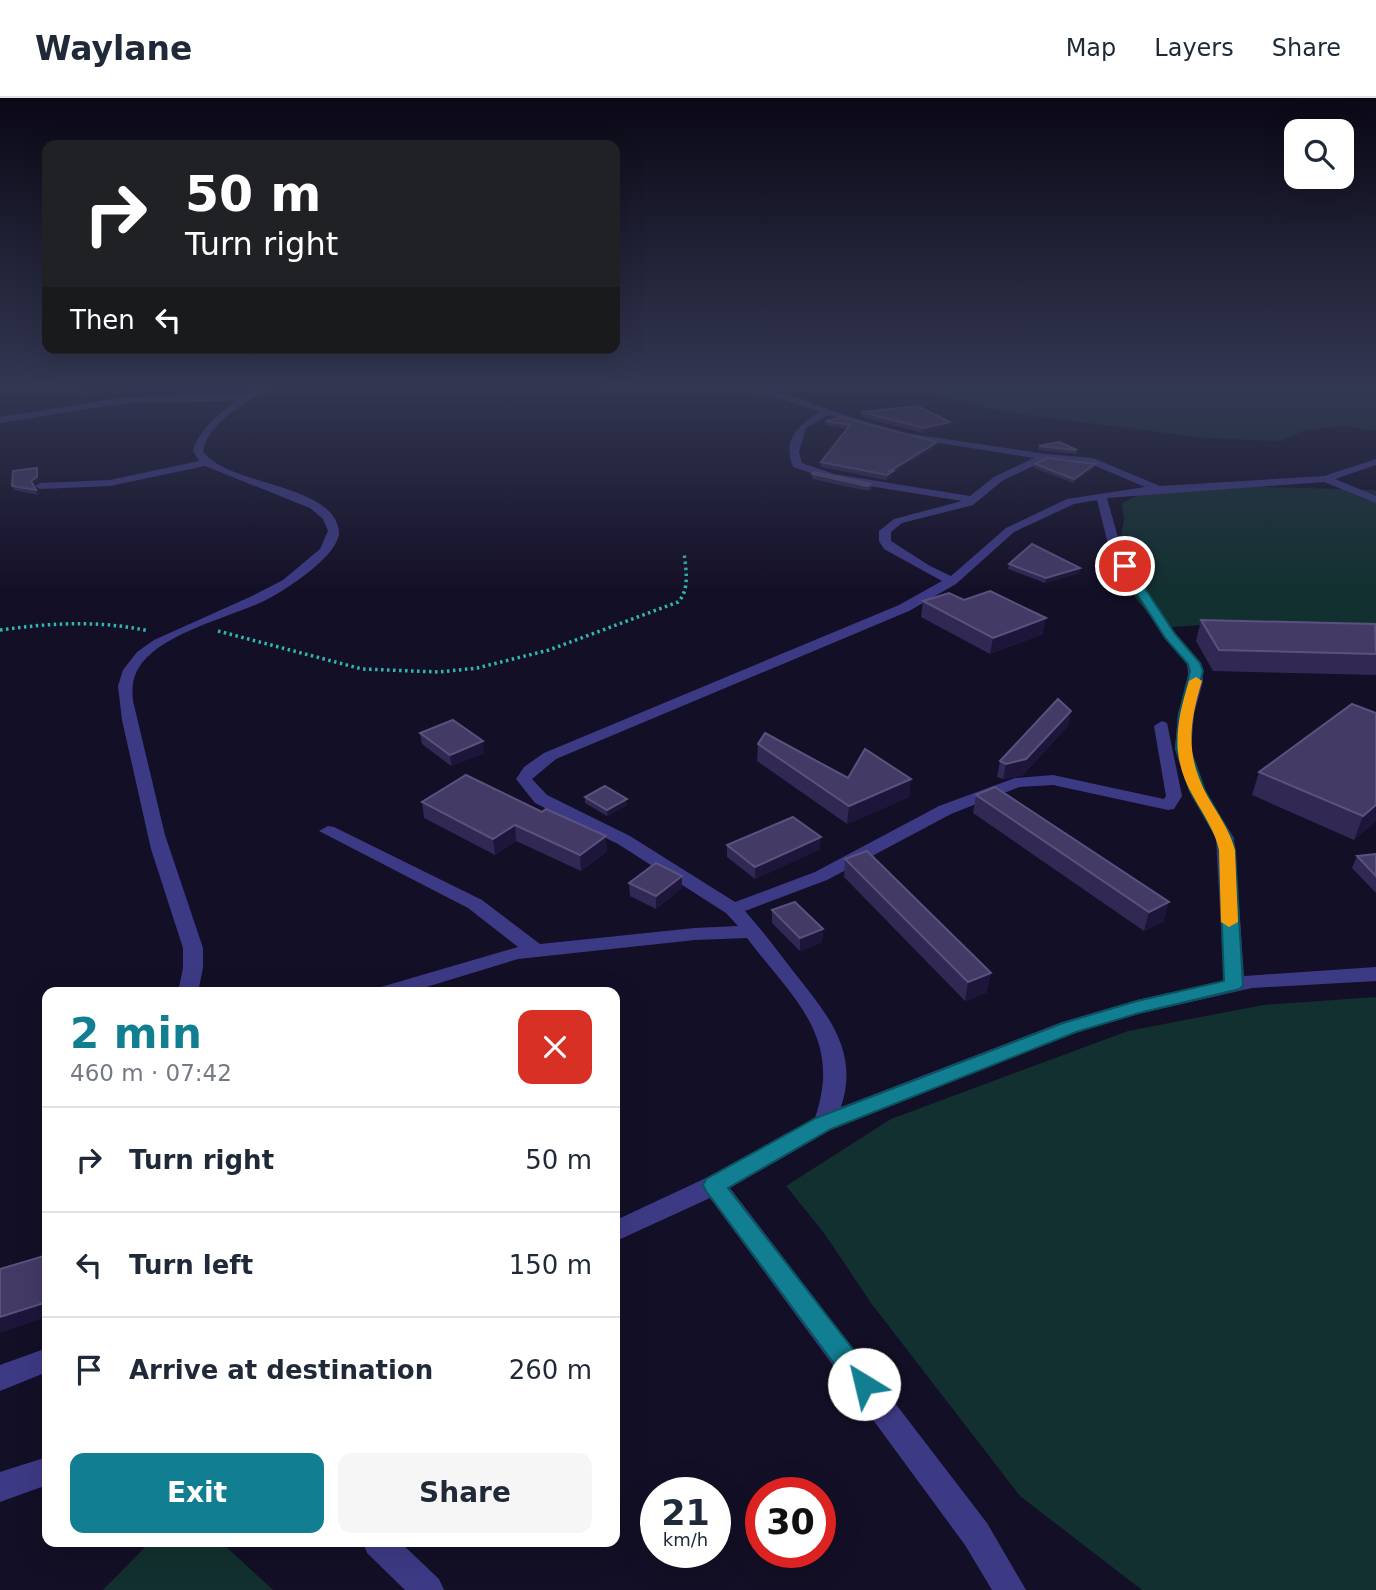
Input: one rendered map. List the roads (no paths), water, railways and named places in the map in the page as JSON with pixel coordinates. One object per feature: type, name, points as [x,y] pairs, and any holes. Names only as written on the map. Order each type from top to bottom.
[{"type":"street","points":[[189,987],[193,948],[179,899],[164,863],[153,820],[125,687],[128,676],[144,653],[170,636],[257,599],[290,581],[323,553],[334,536],[335,528],[329,518],[293,495],[221,471],[199,454]]},
{"type":"street","points":[[795,454],[797,465],[832,477],[974,500]]},
{"type":"street","points":[[1024,454],[1096,462],[1159,490]]},
{"type":"street","points":[[952,580],[926,569],[888,546],[885,531],[898,521],[974,500],[998,479],[1046,457]]},
{"type":"street","points":[[40,486],[110,483],[208,462]]},
{"type":"street","points":[[824,1123],[833,1097],[836,1072],[832,1047],[823,1024],[753,932],[733,909],[624,840],[541,799],[524,779],[530,770],[550,756],[674,702],[774,664],[905,608],[952,580],[1010,530],[1026,520],[1071,501],[1101,495],[1325,479],[1376,462]]},
{"type":"street","points":[[1325,479],[1376,500]]},
{"type":"street","points":[[1101,495],[1116,551],[1170,636],[1194,663],[1197,671],[1186,714],[1183,749],[1198,791],[1224,838],[1227,850],[1234,985]]},
{"type":"street","points":[[733,909],[821,876],[927,818],[1016,783],[1053,780],[1168,806],[1174,796],[1162,726]]},
{"type":"street","points":[[328,831],[475,904],[535,950]]},
{"type":"street","points":[[403,987],[469,965],[535,950],[695,934],[753,932]]},
{"type":"street","points":[[620,1229],[714,1185],[824,1123],[1069,1027],[1137,1007],[1234,985],[1305,976],[1376,974]]},
{"type":"street","points":[[714,1185],[976,1534],[1010,1590]]},
{"type":"street","points":[[0,1378],[42,1362]]},
{"type":"street","points":[[0,1486],[42,1473]]},
{"type":"street","points":[[383,1547],[428,1590]]}]
